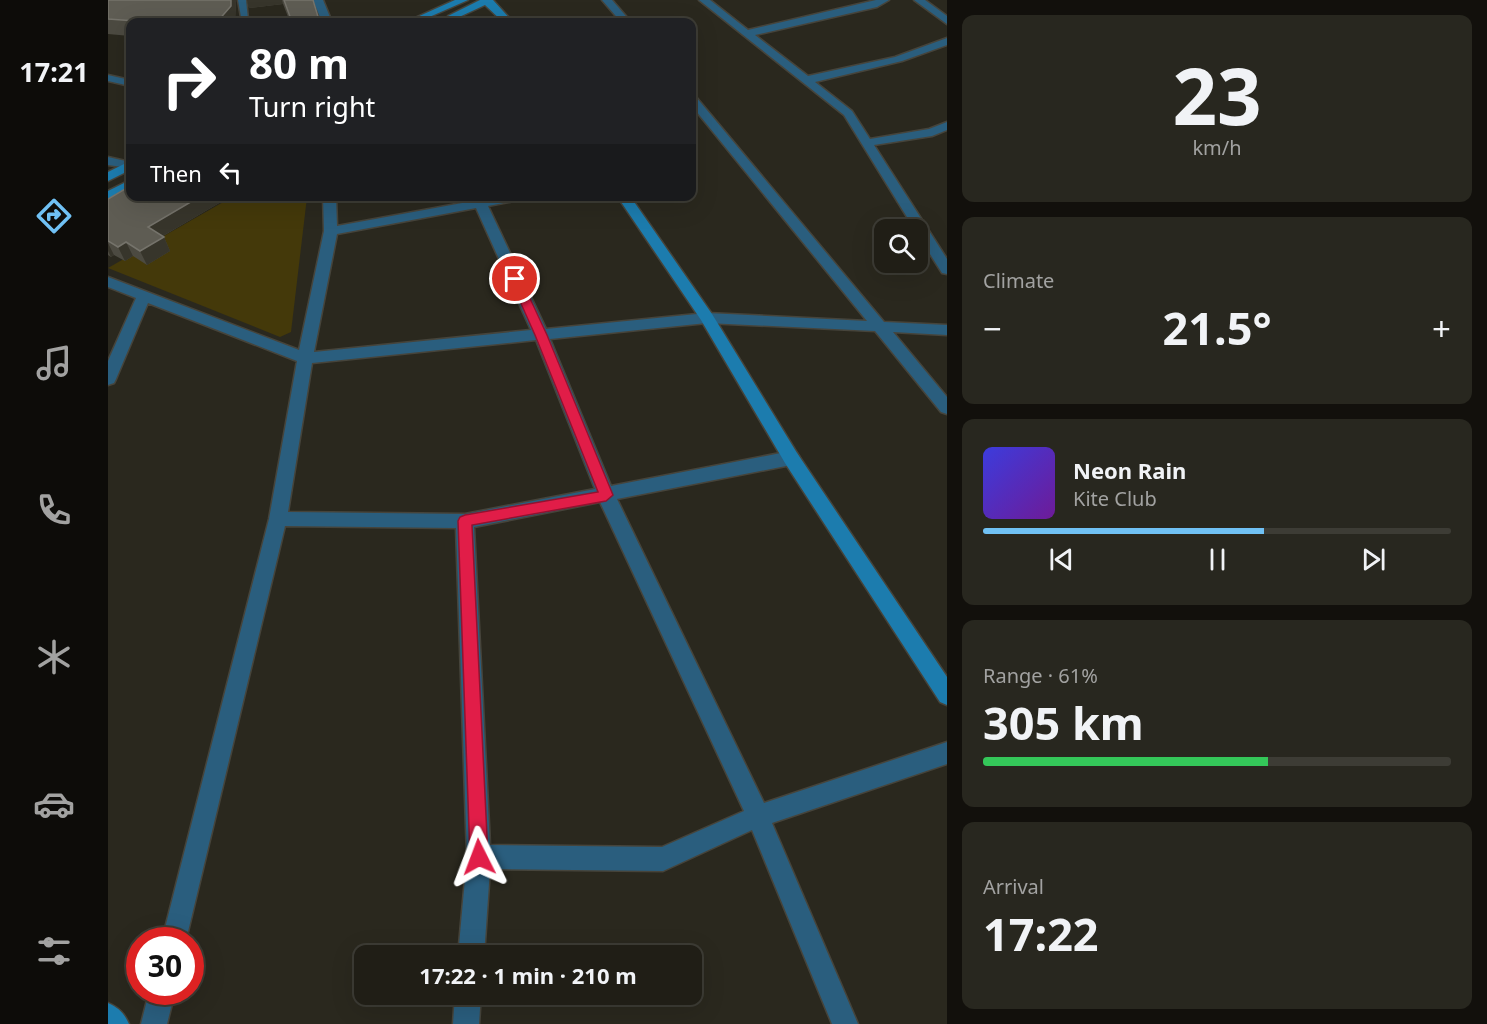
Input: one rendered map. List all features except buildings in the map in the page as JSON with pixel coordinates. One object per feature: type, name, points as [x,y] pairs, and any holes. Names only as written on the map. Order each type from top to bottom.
[{"type":"street","points":[[318,0],[325,18]]},
{"type":"street","points":[[420,18],[463,0]]},
{"type":"street","points":[[447,18],[488,0],[504,18]]},
{"type":"street","points":[[607,0],[623,18]]},
{"type":"street","points":[[704,0],[848,113],[947,270]]},
{"type":"street","points":[[748,33],[874,5],[884,0]]},
{"type":"street","points":[[919,0],[947,21]]},
{"type":"street","points":[[807,80],[898,59],[947,41]]},
{"type":"street","points":[[108,78],[126,82]]},
{"type":"street","points":[[696,104],[947,408]]},
{"type":"street","points":[[866,144],[932,132],[947,126]]},
{"type":"street","points":[[108,161],[126,164]]},
{"type":"street","points":[[108,177],[126,167]]},
{"type":"street","points":[[108,196],[126,186]]},
{"type":"street","points":[[177,927],[278,519],[305,358],[331,231],[328,201]]},
{"type":"street","points":[[331,231],[474,201]]},
{"type":"street","points":[[479,201],[541,335],[606,495],[758,816],[845,1024]]},
{"type":"street","points":[[625,201],[707,318],[791,458],[947,695]]},
{"type":"street","points":[[108,282],[305,358],[707,318],[947,330]]},
{"type":"street","points":[[108,379],[144,296]]},
{"type":"street","points":[[278,519],[465,521],[791,458]]},
{"type":"street","points":[[465,521],[479,857],[472,945]]},
{"type":"street","points":[[479,857],[663,859],[758,816],[947,753]]},
{"type":"street","points":[[154,1024],[159,1005]]},
{"type":"street","points":[[466,1024],[467,1005]]},
{"type":"street","points":[[108,1016],[116,1024]]},
{"type":"lane","points":[[242,0],[245,17]]},
{"type":"shaded area","points":[[225,201],[307,201],[291,332],[280,337],[108,268]]},
{"type":"route","points":[[479,857],[465,521],[606,495],[541,335],[515,279]]}]
